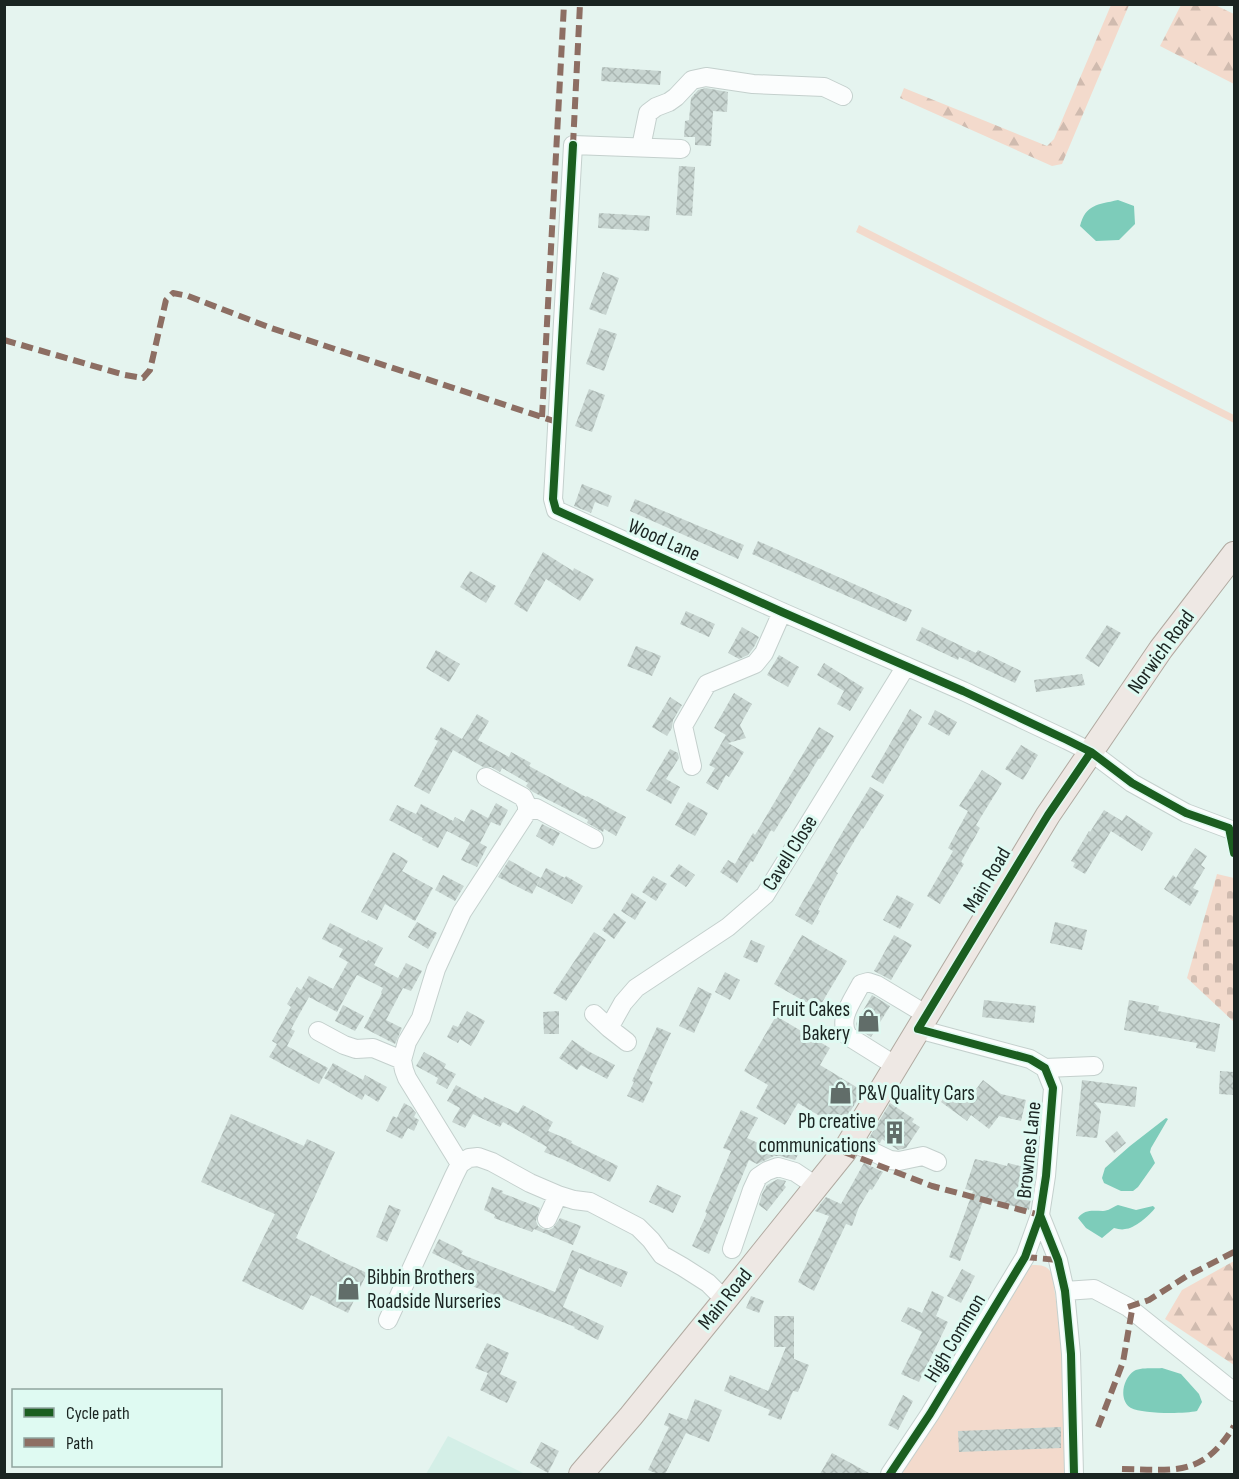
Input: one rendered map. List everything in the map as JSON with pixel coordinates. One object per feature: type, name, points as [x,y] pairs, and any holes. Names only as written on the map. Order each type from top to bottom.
[{"type":"main road","name":"Norwich Road","points":[[1091,753],[1161,649],[1234,554]]},
{"type":"main road","name":"Main Road","points":[[581,1474],[631,1416],[843,1152],[1037,833],[1091,753]]},
{"type":"street","points":[[681,149],[641,147],[648,112],[669,102],[696,78],[712,77],[753,84],[824,87],[843,96]]},
{"type":"street","name":"Wood Lane","points":[[641,147],[573,145],[557,422],[554,506],[556,510],[1067,740],[1091,753],[1132,783],[1186,813],[1233,826]]},
{"type":"street","points":[[692,766],[683,726],[707,684],[755,664],[764,653],[782,612]]},
{"type":"street","name":"Cavell Close","points":[[609,1028],[623,1003],[636,988],[728,927],[765,895],[906,666]]},
{"type":"street","points":[[486,777],[523,797],[527,805],[527,812]]},
{"type":"street","points":[[460,1164],[407,1078],[402,1060],[407,1042],[421,1018],[436,969],[462,912],[527,812],[536,808],[594,839]]},
{"type":"street","points":[[896,1066],[848,1036],[843,1029],[845,1014],[861,984],[868,982],[877,985],[922,1022],[1029,1059],[1045,1068],[1094,1066]]},
{"type":"street","points":[[594,1014],[627,1042]]},
{"type":"street","points":[[318,1031],[344,1045],[356,1049],[373,1048],[402,1060]]},
{"type":"street","name":"Brownes Lane","points":[[1045,1068],[1053,1088],[1046,1176],[1040,1215],[1058,1260],[1065,1291],[1071,1354],[1074,1474]]},
{"type":"street","points":[[850,1141],[890,1160],[899,1161],[923,1156],[936,1162]]},
{"type":"street","points":[[388,1320],[460,1164],[469,1158],[478,1157],[558,1195],[590,1202],[638,1227],[662,1255],[708,1283],[725,1300]]},
{"type":"street","points":[[732,1249],[758,1177],[778,1167],[795,1172],[816,1186]]},
{"type":"street","points":[[547,1219],[558,1195]]},
{"type":"street","name":"High Common","points":[[890,1474],[930,1414],[1025,1257],[1040,1215]]},
{"type":"street","points":[[1065,1291],[1094,1289],[1128,1307],[1234,1392]]},
{"type":"shaded area","points":[[1118,200],[1134,206],[1135,224],[1119,240],[1096,241],[1080,226],[1082,219],[1089,209]]},
{"type":"shaded area","points":[[1166,1118],[1168,1119],[1150,1152],[1155,1163],[1138,1187],[1133,1191],[1121,1191],[1104,1183],[1102,1178],[1105,1168]]},
{"type":"shaded area","points":[[1118,1205],[1136,1210],[1153,1206],[1155,1208],[1133,1227],[1114,1228],[1102,1238],[1086,1228],[1078,1218],[1086,1212],[1105,1211]]},
{"type":"shaded area","points":[[1162,1368],[1181,1374],[1199,1394],[1202,1402],[1197,1411],[1153,1412],[1136,1410],[1127,1404],[1123,1395],[1130,1374],[1140,1369]]},
{"type":"shaded area","points":[[448,1436],[525,1474],[426,1474]]},
{"type":"green space","points":[[1111,5],[1129,5],[1062,164],[1052,166],[900,98],[904,88],[1047,146],[1054,139]]},
{"type":"green space","points":[[1181,5],[1215,5],[1234,14],[1234,84],[1160,46]]},
{"type":"green space","points":[[859,225],[1234,415],[1234,423],[856,232]]},
{"type":"green space","points":[[1217,874],[1234,878],[1234,1022],[1187,978]]},
{"type":"green space","points":[[1234,1261],[1234,1365],[1165,1319],[1182,1290]]},
{"type":"green space","points":[[1028,1266],[1044,1266],[1052,1274],[1064,1354],[1068,1474],[897,1474]]},
{"type":"building","points":[[602,67],[661,71],[660,85],[601,81]]},
{"type":"building","points":[[706,88],[728,92],[727,112],[713,111],[711,146],[695,145],[695,137],[684,137],[685,121],[689,120],[691,98],[698,90]]},
{"type":"building","points":[[679,166],[695,167],[692,216],[676,215]]},
{"type":"building","points":[[599,213],[650,216],[649,231],[598,228]]},
{"type":"building","points":[[603,272],[619,278],[606,315],[589,309]]},
{"type":"building","points":[[599,328],[617,334],[604,371],[586,364]]},
{"type":"building","points":[[589,389],[605,395],[592,432],[575,426]]},
{"type":"building","points":[[582,484],[612,496],[608,507],[595,502],[591,513],[574,506]]},
{"type":"building","points":[[635,499],[744,545],[738,559],[630,511]]},
{"type":"building","points":[[758,541],[912,610],[906,622],[752,554]]},
{"type":"building","points":[[543,552],[573,571],[574,568],[594,579],[580,601],[546,579],[527,612],[514,604]]},
{"type":"building","points":[[470,571],[496,586],[486,603],[460,587]]},
{"type":"building","points":[[686,611],[715,624],[709,637],[680,624]]},
{"type":"building","points":[[1107,625],[1121,633],[1099,667],[1085,658]]},
{"type":"building","points":[[742,627],[759,637],[748,655],[739,659],[728,653]]},
{"type":"building","points":[[922,627],[976,653],[978,650],[1021,671],[1015,683],[916,640]]},
{"type":"building","points":[[636,646],[661,656],[652,676],[627,666]]},
{"type":"building","points":[[436,650],[460,664],[449,682],[426,668]]},
{"type":"building","points":[[779,655],[799,667],[788,687],[767,675]]},
{"type":"building","points":[[824,663],[864,688],[850,711],[837,704],[844,691],[817,675]]},
{"type":"building","points":[[1082,674],[1085,685],[1036,692],[1034,680]]},
{"type":"building","points":[[734,693],[752,704],[740,725],[746,738],[728,743],[744,752],[729,777],[726,775],[718,790],[706,783],[715,768],[709,765],[726,735],[714,728]]},
{"type":"building","points":[[670,697],[682,705],[667,736],[652,727]]},
{"type":"building","points":[[910,709],[922,717],[883,784],[871,777]]},
{"type":"building","points":[[935,710],[957,722],[949,736],[928,724]]},
{"type":"building","points":[[477,714],[489,721],[478,740],[509,757],[511,752],[531,763],[529,766],[626,817],[616,836],[604,829],[603,832],[587,823],[588,820],[533,792],[526,786],[528,783],[502,768],[500,772],[491,767],[483,767],[453,750],[429,794],[414,786],[438,741],[434,739],[441,727],[462,739]]},
{"type":"building","points":[[819,727],[834,736],[774,832],[771,830],[753,862],[751,861],[737,883],[720,872],[728,860],[735,864],[753,833],[755,835]]},
{"type":"building","points":[[1021,745],[1038,755],[1023,780],[1005,769]]},
{"type":"building","points":[[670,749],[678,753],[679,758],[666,779],[680,787],[671,804],[646,790]]},
{"type":"building","points":[[982,770],[1002,783],[976,825],[980,828],[961,862],[964,864],[940,904],[927,896],[953,851],[948,848],[968,811],[959,806]]},
{"type":"building","points":[[870,787],[884,795],[836,872],[838,873],[812,925],[795,915]]},
{"type":"building","points":[[688,802],[708,813],[695,836],[675,825]]},
{"type":"building","points":[[496,803],[508,810],[500,826],[491,822],[480,843],[487,847],[477,867],[461,860],[470,843],[447,831],[438,848],[389,820],[397,805],[416,814],[421,804],[453,821],[455,817],[464,822],[471,809],[488,818]]},
{"type":"building","points":[[1104,810],[1122,821],[1126,815],[1153,833],[1142,851],[1111,831],[1085,874],[1073,867],[1075,863],[1071,861]]},
{"type":"building","points":[[542,824],[560,833],[553,846],[536,836]]},
{"type":"building","points":[[1195,848],[1207,856],[1201,865],[1205,868],[1193,888],[1199,891],[1190,906],[1164,889],[1173,875],[1176,878]]},
{"type":"building","points":[[393,852],[408,861],[402,871],[433,888],[415,921],[385,904],[377,920],[361,912]]},
{"type":"building","points":[[509,860],[541,878],[532,894],[498,877]]},
{"type":"building","points":[[679,864],[695,875],[686,887],[670,876]]},
{"type":"building","points":[[546,868],[583,886],[572,904],[537,886]]},
{"type":"building","points":[[443,875],[464,886],[455,901],[435,890]]},
{"type":"building","points":[[653,876],[667,884],[656,901],[642,892]]},
{"type":"building","points":[[632,893],[646,902],[635,920],[621,911]]},
{"type":"building","points":[[897,895],[914,904],[900,929],[883,920]]},
{"type":"building","points":[[614,913],[626,922],[614,939],[602,930]]},
{"type":"building","points":[[417,922],[437,933],[428,949],[408,937]]},
{"type":"building","points":[[1055,922],[1087,930],[1082,950],[1050,943]]},
{"type":"building","points":[[330,923],[383,948],[374,965],[398,978],[406,963],[422,971],[411,991],[403,988],[386,1020],[402,1028],[395,1044],[364,1028],[383,988],[357,975],[337,1012],[309,997],[291,1029],[295,1031],[287,1046],[328,1068],[319,1084],[269,1057],[277,1044],[272,1041],[291,1007],[287,1004],[297,987],[301,990],[309,976],[333,989],[348,962],[339,957],[343,949],[322,939]]},
{"type":"building","points":[[594,932],[606,940],[566,1001],[553,993]]},
{"type":"building","points":[[802,935],[847,961],[818,1009],[774,984]]},
{"type":"building","points":[[894,935],[912,945],[891,980],[874,971]]},
{"type":"building","points":[[751,940],[765,946],[757,963],[743,957]]},
{"type":"building","points":[[725,972],[740,980],[730,1000],[715,992]]},
{"type":"building","points":[[698,987],[712,994],[694,1033],[679,1026]]},
{"type":"building","points":[[872,995],[890,1006],[871,1037],[857,1028],[856,1023]]},
{"type":"building","points":[[984,1000],[1036,1006],[1034,1023],[982,1017]]},
{"type":"building","points":[[1129,1000],[1159,1006],[1158,1011],[1220,1024],[1215,1052],[1196,1048],[1197,1043],[1124,1030]]},
{"type":"building","points":[[343,1005],[364,1016],[355,1031],[335,1021]]},
{"type":"building","points":[[467,1011],[485,1021],[471,1046],[460,1039],[458,1043],[447,1037],[453,1025],[458,1027]]},
{"type":"building","points":[[559,1011],[559,1034],[544,1034],[543,1012]]},
{"type":"building","points":[[776,1016],[830,1048],[820,1065],[863,1091],[840,1128],[798,1103],[785,1125],[756,1108],[768,1085],[744,1071]]},
{"type":"building","points":[[657,1027],[671,1033],[649,1080],[653,1082],[643,1103],[627,1096]]},
{"type":"building","points":[[572,1040],[615,1065],[607,1079],[581,1065],[577,1070],[559,1058]]},
{"type":"building","points":[[424,1052],[446,1064],[444,1068],[456,1074],[447,1089],[436,1083],[438,1078],[416,1066]]},
{"type":"building","points":[[333,1063],[363,1080],[365,1075],[387,1087],[378,1102],[365,1094],[362,1100],[324,1078]]},
{"type":"building","points":[[1220,1071],[1234,1072],[1234,1095],[1219,1094]]},
{"type":"building","points":[[983,1080],[1001,1094],[1026,1100],[1021,1121],[999,1116],[989,1129],[971,1115],[967,1121],[941,1102],[950,1089],[967,1101]]},
{"type":"building","points":[[1082,1080],[1137,1087],[1135,1107],[1094,1102],[1101,1111],[1097,1138],[1076,1136]]},
{"type":"building","points":[[456,1085],[483,1100],[484,1097],[518,1113],[523,1105],[553,1122],[548,1131],[618,1166],[610,1182],[544,1152],[547,1147],[503,1122],[500,1127],[473,1114],[465,1128],[452,1122],[460,1108],[447,1101]]},
{"type":"building","points":[[404,1103],[411,1107],[416,1113],[414,1117],[419,1120],[414,1131],[408,1128],[402,1139],[386,1131],[393,1116],[397,1118]]},
{"type":"building","name":"Pb creative communications","points":[[890,1103],[914,1119],[912,1122],[920,1127],[906,1148],[898,1150],[882,1139],[880,1143],[869,1138]]},
{"type":"building","points":[[741,1110],[758,1118],[747,1138],[782,1154],[786,1144],[800,1151],[795,1160],[774,1156],[757,1164],[749,1160],[709,1254],[692,1246],[731,1151],[723,1148]]},
{"type":"building","points":[[231,1114],[304,1146],[307,1139],[335,1152],[296,1238],[367,1273],[348,1313],[311,1295],[303,1310],[242,1281],[275,1214],[201,1182]]},
{"type":"building","points":[[1117,1131],[1126,1143],[1114,1153],[1105,1141]]},
{"type":"building","points":[[975,1159],[1007,1166],[1008,1163],[1035,1170],[1035,1175],[1029,1210],[984,1199],[960,1261],[949,1257],[973,1191],[965,1189]]},
{"type":"building","points":[[864,1163],[883,1172],[859,1207],[852,1226],[846,1224],[814,1291],[798,1282],[829,1216],[815,1211],[826,1197],[841,1204]]},
{"type":"building","points":[[778,1179],[786,1181],[784,1185],[786,1187],[767,1211],[759,1205],[762,1194],[767,1185]]},
{"type":"building","points":[[657,1185],[681,1196],[673,1213],[649,1202]]},
{"type":"building","points":[[492,1187],[540,1208],[536,1221],[543,1229],[553,1228],[560,1218],[581,1226],[573,1245],[534,1229],[532,1232],[494,1218],[495,1215],[484,1210]]},
{"type":"building","points":[[389,1205],[401,1210],[387,1242],[376,1237]]},
{"type":"building","points":[[439,1239],[463,1251],[461,1254],[555,1292],[572,1250],[628,1272],[621,1287],[579,1268],[563,1307],[604,1326],[598,1340],[575,1327],[462,1282],[467,1270],[432,1253]]},
{"type":"building","points":[[962,1269],[975,1276],[961,1303],[947,1296]]},
{"type":"building","points":[[932,1291],[944,1297],[936,1316],[948,1322],[919,1382],[901,1374],[922,1332],[901,1321],[908,1307],[922,1313]]},
{"type":"building","points":[[751,1296],[764,1301],[759,1313],[746,1308]]},
{"type":"building","points":[[774,1316],[794,1316],[794,1359],[809,1365],[798,1392],[793,1391],[781,1420],[768,1415],[770,1410],[724,1391],[730,1375],[768,1391],[786,1347],[774,1347]]},
{"type":"building","points":[[487,1343],[509,1353],[500,1374],[517,1382],[507,1403],[480,1390],[488,1373],[475,1368]]},
{"type":"building","points":[[903,1395],[913,1401],[898,1430],[888,1425]]},
{"type":"building","points":[[695,1399],[722,1410],[709,1442],[686,1433],[665,1474],[648,1470],[669,1427],[664,1425],[669,1413],[687,1420]]},
{"type":"building","points":[[1061,1427],[1061,1448],[959,1452],[958,1431]]},
{"type":"building","points":[[541,1442],[559,1451],[548,1473],[530,1463]]},
{"type":"building","points":[[832,1453],[871,1474],[820,1474]]},
{"type":"marked path","points":[[542,417],[564,4]]},
{"type":"marked path","points":[[573,145],[580,4]]},
{"type":"marked path","points":[[4,340],[125,375],[143,378],[150,370],[166,300],[173,293],[188,296],[271,328],[557,422]]},
{"type":"marked path","points":[[844,1152],[932,1186],[1040,1215]]},
{"type":"marked path","points":[[1128,1307],[1149,1300],[1187,1276],[1234,1252]]},
{"type":"marked path","points":[[1025,1257],[1058,1260]]},
{"type":"marked path","points":[[1098,1427],[1123,1362],[1132,1310]]},
{"type":"marked path","points":[[1122,1469],[1158,1470],[1186,1467],[1211,1454],[1234,1426]]},
{"type":"cycle path","points":[[573,145],[553,499],[556,510],[963,691],[1091,752],[1132,783],[1186,813],[1229,828],[1234,853]]},
{"type":"cycle path","points":[[1074,1474],[1071,1354],[1065,1291],[1058,1260],[1040,1215],[1046,1176],[1053,1088],[1045,1068],[1030,1059],[918,1029],[1048,815],[1091,752]]},
{"type":"cycle path","points":[[890,1474],[930,1414],[1025,1257],[1040,1215]]},
{"type":"place","name":"Fruit Cakes Bakery","points":[[868,1021]]},
{"type":"place","name":"P&V Quality Cars","points":[[840,1093]]},
{"type":"place","name":"Pb creative communications","points":[[894,1133]]},
{"type":"place","name":"Bibbin Brothers Roadside Nurseries","points":[[349,1289]]}]
